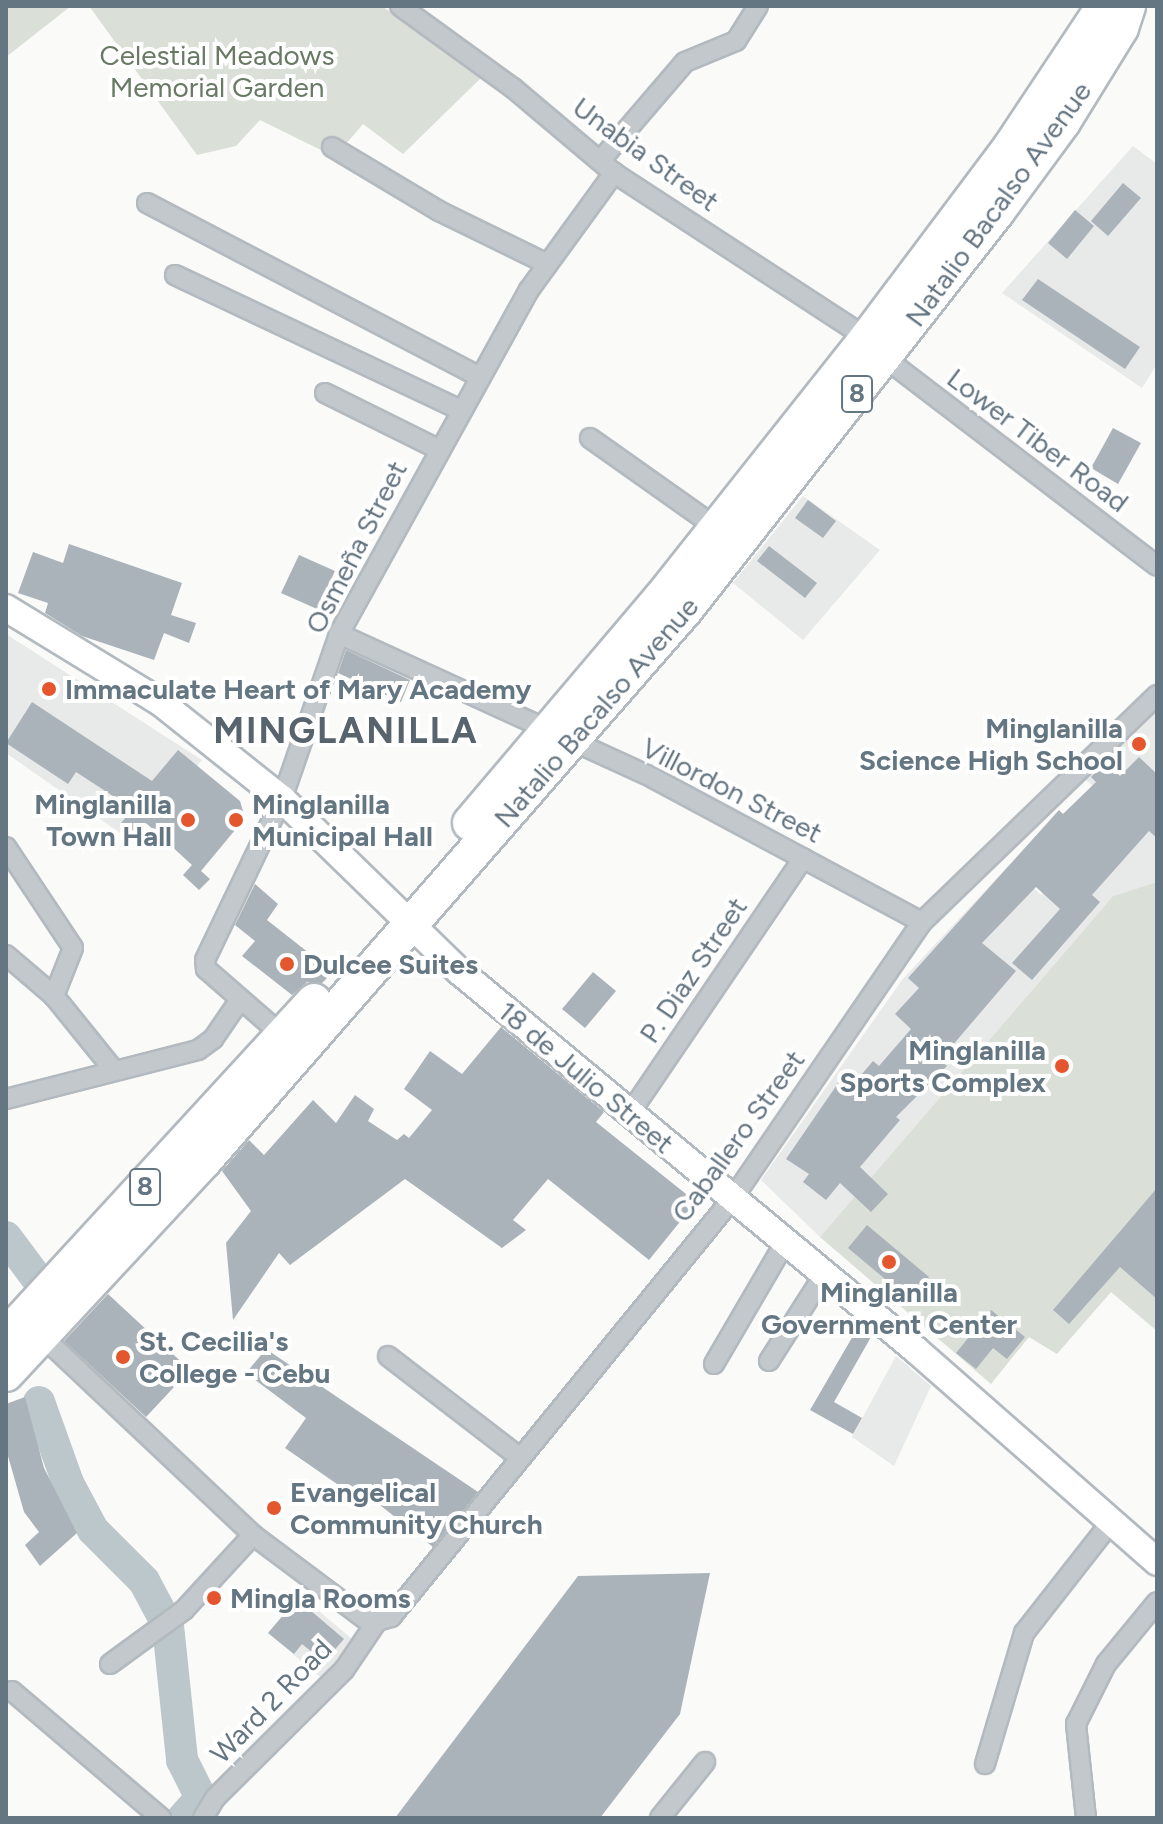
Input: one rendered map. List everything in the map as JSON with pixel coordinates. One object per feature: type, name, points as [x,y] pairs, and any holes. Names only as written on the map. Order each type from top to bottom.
[{"type":"highway","name":"Natalio Bacalso Avenue","points":[[560,737],[717,528],[876,348],[1063,122],[1107,12]]},
{"type":"highway","name":"Natalio Bacalso Avenue","points":[[6,1374],[560,737],[755,525],[876,348]]},
{"type":"highway","name":"Natalio Bacalso Avenue","points":[[6,1336],[282,1035],[406,915]]},
{"type":"street","name":"Unabia Street","points":[[400,6],[513,88],[607,167],[876,348]]},
{"type":"street","name":"Osmeña Street","points":[[282,1035],[239,1001],[204,963],[282,799],[339,634],[478,376],[607,167],[677,70],[736,41],[758,6]]},
{"type":"street","points":[[332,147],[439,211],[547,264]]},
{"type":"street","points":[[147,203],[478,376]]},
{"type":"street","points":[[175,275],[460,410]]},
{"type":"street","name":"Lower Tiber Road","points":[[876,348],[1157,566]]},
{"type":"street","points":[[325,393],[438,449]]},
{"type":"street","points":[[590,438],[717,528]]},
{"type":"street","name":"18 de Julio Street","points":[[6,608],[160,702],[282,799],[406,915],[459,971],[825,1273],[1157,1562]]},
{"type":"street","name":"Villordon Street","points":[[339,634],[653,778],[922,922]]},
{"type":"street","name":"Caballero Street","points":[[377,1621],[391,1617],[733,1198],[922,922],[1157,695]]},
{"type":"street","points":[[6,847],[73,948],[54,996]]},
{"type":"street","name":"P. Diaz Street","points":[[630,1113],[803,858]]},
{"type":"street","points":[[6,955],[54,996],[113,1069]]},
{"type":"street","points":[[6,1099],[113,1069],[198,1050],[213,1039],[239,1001]]},
{"type":"street","points":[[714,1364],[786,1241]]},
{"type":"street","points":[[769,1361],[825,1273]]},
{"type":"street","points":[[41,1335],[253,1535],[364,1618],[377,1621]]},
{"type":"street","points":[[388,1356],[519,1457]]},
{"type":"street","points":[[985,1764],[1024,1633],[1111,1522]]},
{"type":"street","points":[[110,1664],[168,1623],[253,1535]]},
{"type":"street","points":[[1086,1818],[1076,1724],[1106,1664],[1157,1602]]},
{"type":"street","name":"Ward 2 Road","points":[[203,1818],[215,1798],[344,1670],[377,1621]]},
{"type":"street","points":[[12,1691],[161,1818]]},
{"type":"street","points":[[660,1818],[705,1762]]},
{"type":"shaded area","points":[[1133,146],[1157,164],[1157,364],[1142,388],[1002,293]]},
{"type":"shaded area","points":[[803,496],[880,550],[803,640],[733,583]]},
{"type":"shaded area","name":"Immaculate Heart of Mary Academy","points":[[6,634],[202,760],[130,840],[6,753]]},
{"type":"shaded area","points":[[1157,708],[1157,882],[1113,896],[820,1237],[761,1180],[902,980],[1008,866],[1041,895],[1121,810],[1086,780]]},
{"type":"shaded area","points":[[896,1356],[931,1386],[894,1466],[852,1437]]},
{"type":"shaded area","points":[[300,1595],[358,1644],[326,1682],[268,1633]]},
{"type":"green space","name":"Celestial Meadows Memorial Garden","points":[[6,6],[71,6],[6,57]]},
{"type":"green space","name":"Celestial Meadows Memorial Garden","points":[[89,6],[382,6],[481,78],[403,154],[363,124],[335,157],[260,120],[236,146],[197,155]]},
{"type":"green space","name":"Minglanilla Sports Complex","points":[[1157,882],[1157,1331],[1111,1292],[1057,1354],[1029,1337],[991,1384],[820,1237],[1113,896]]},
{"type":"building","points":[[1123,183],[1141,198],[1108,236],[1091,221]]},
{"type":"building","points":[[1075,210],[1094,226],[1067,259],[1048,243]]},
{"type":"building","points":[[1038,279],[1140,347],[1125,369],[1022,300]]},
{"type":"building","points":[[1113,428],[1141,443],[1118,484],[1091,468]]},
{"type":"building","points":[[808,500],[836,521],[823,538],[795,518]]},
{"type":"building","points":[[69,544],[182,583],[171,615],[196,623],[189,643],[164,633],[154,660],[82,636],[45,613],[48,603],[18,593],[33,552],[63,563]]},
{"type":"building","points":[[769,546],[817,583],[805,598],[757,561]]},
{"type":"building","points":[[299,555],[335,571],[317,609],[281,593]]},
{"type":"building","points":[[346,650],[410,680],[401,702],[338,673]]},
{"type":"building","points":[[32,702],[152,781],[178,750],[240,801],[245,818],[201,871],[210,879],[199,890],[183,875],[192,865],[146,823],[136,835],[121,823],[133,809],[76,772],[68,784],[6,743]]},
{"type":"building","points":[[1139,757],[1157,774],[1157,838],[1149,831],[1092,895],[1100,902],[1032,980],[1012,963],[1060,909],[1036,887],[982,943],[1016,971],[940,1060],[947,1066],[896,1117],[900,1120],[860,1167],[888,1194],[871,1212],[840,1183],[826,1200],[803,1182],[809,1174],[786,1159],[845,1073],[856,1081],[873,1061],[879,1066],[911,1029],[895,1014],[919,988],[908,978],[1059,810],[1063,814],[1096,782],[1091,777],[1105,762],[1120,776]]},
{"type":"building","name":"Dulcee Suites","points":[[255,884],[278,904],[267,920],[333,972],[322,983],[307,982],[292,995],[242,956],[255,941],[235,925]]},
{"type":"building","points":[[593,972],[616,991],[585,1028],[562,1009]]},
{"type":"building","points":[[501,1027],[604,1112],[596,1122],[696,1202],[649,1260],[548,1179],[513,1220],[526,1230],[502,1248],[405,1179],[290,1265],[279,1253],[233,1320],[226,1243],[251,1211],[222,1171],[249,1140],[264,1155],[313,1100],[336,1123],[355,1095],[374,1109],[368,1121],[397,1140],[404,1134],[409,1138],[432,1110],[404,1089],[430,1051],[462,1074]]},
{"type":"building","points":[[1157,1188],[1157,1299],[1120,1267],[1069,1324],[1053,1310]]},
{"type":"building","name":"Minglanilla Government Center","points":[[867,1225],[929,1277],[910,1300],[848,1248]]},
{"type":"building","name":"St. Cecilia's College - Cebu","points":[[108,1294],[190,1370],[146,1417],[64,1341]]},
{"type":"building","points":[[991,1310],[1025,1337],[1007,1359],[993,1348],[976,1369],[956,1353]]},
{"type":"building","points":[[857,1329],[871,1337],[834,1402],[862,1418],[853,1434],[810,1410]]},
{"type":"building","points":[[266,1349],[478,1492],[433,1547],[371,1498],[350,1493],[285,1448],[306,1418],[246,1373]]},
{"type":"building","points":[[25,1397],[44,1468],[77,1533],[40,1566],[25,1545],[39,1532],[24,1512],[6,1449],[6,1404]]},
{"type":"building","points":[[710,1573],[680,1714],[600,1818],[395,1818],[578,1576]]},
{"type":"building","points":[[297,1599],[344,1639],[324,1662],[302,1644],[294,1654],[268,1633]]},
{"type":"waterway","points":[[6,1237],[38,1280]]},
{"type":"waterway","points":[[39,1402],[68,1483],[93,1530],[144,1581],[168,1626],[182,1760],[201,1798],[183,1818]]},
{"type":"place","name":"Immaculate Heart of Mary Academy","points":[[49,689]]},
{"type":"place","name":"Minglanilla Science High School","points":[[1139,744]]},
{"type":"place","name":"Minglanilla Town Hall","points":[[188,820]]},
{"type":"place","name":"Minglanilla Municipal Hall","points":[[236,820]]},
{"type":"place","name":"Dulcee Suites","points":[[287,964]]},
{"type":"place","name":"Minglanilla Sports Complex","points":[[1062,1066]]},
{"type":"place","name":"Minglanilla Government Center","points":[[889,1262]]},
{"type":"place","name":"St. Cecilia's College - Cebu","points":[[123,1357]]},
{"type":"place","name":"Evangelical Community Church","points":[[274,1508]]},
{"type":"place","name":"Mingla Rooms","points":[[214,1598]]},
{"type":"district","name":"MINGLANILLA","points":[[346,731]]}]
